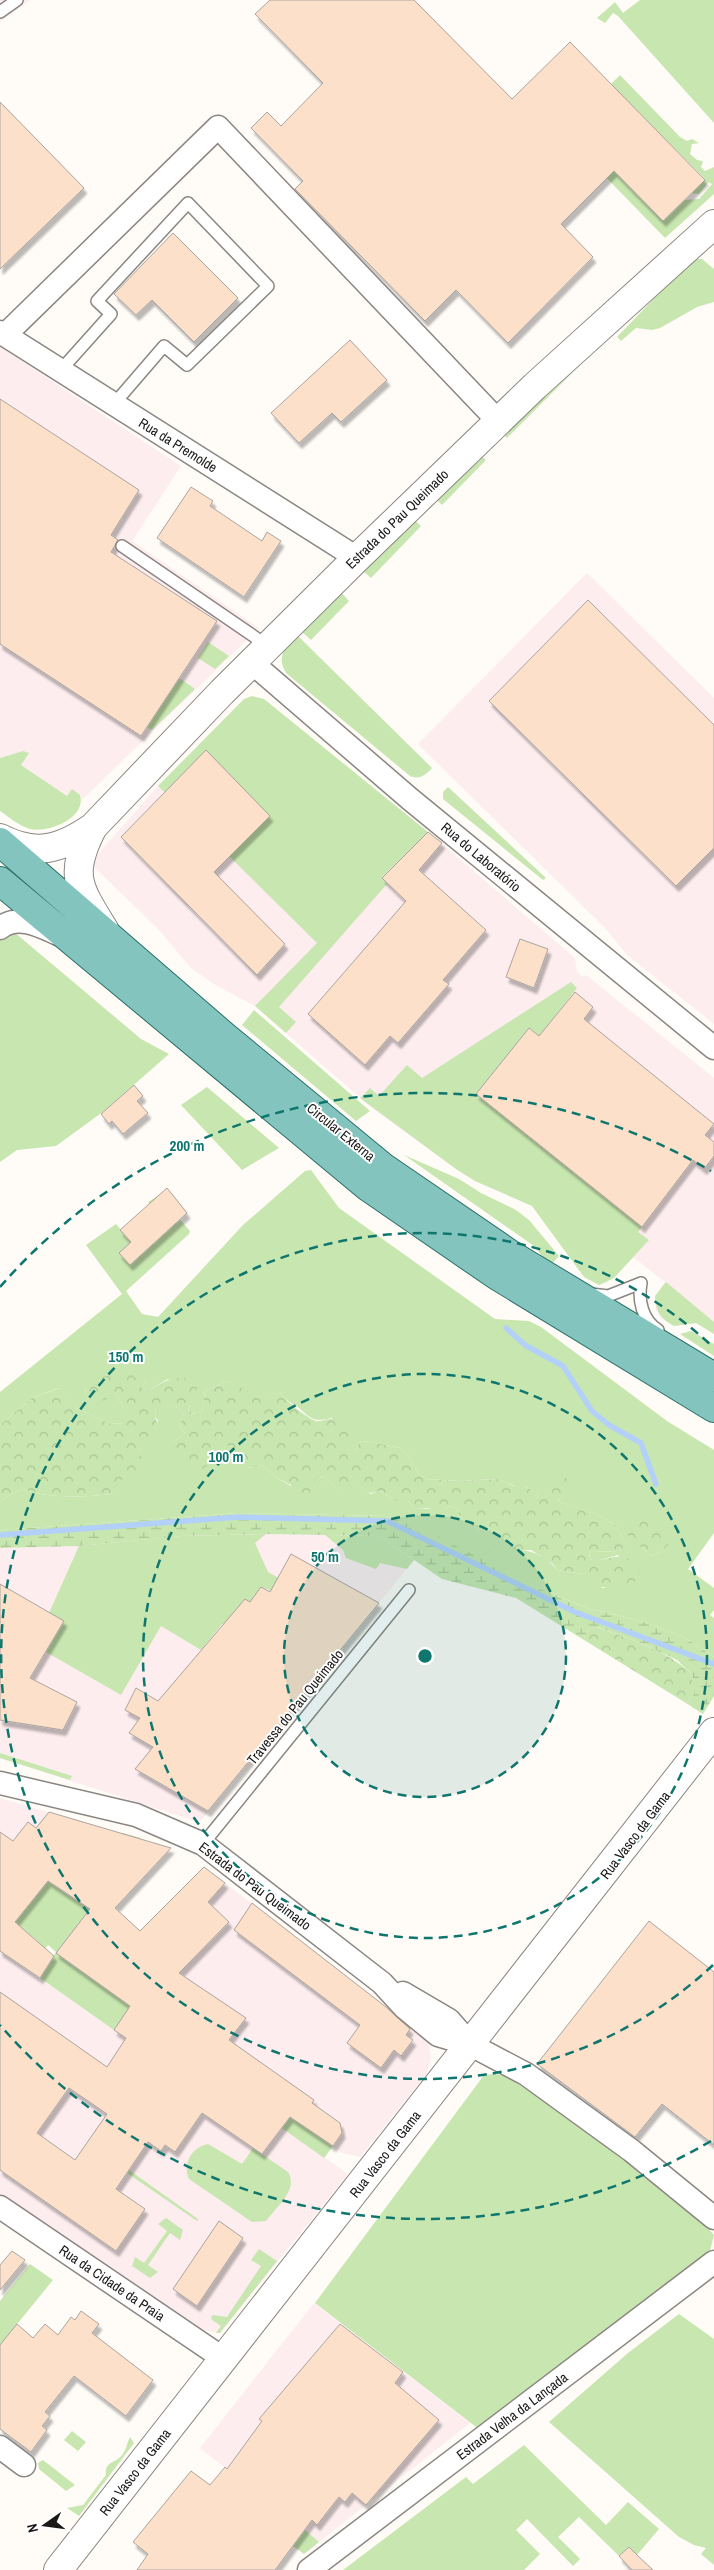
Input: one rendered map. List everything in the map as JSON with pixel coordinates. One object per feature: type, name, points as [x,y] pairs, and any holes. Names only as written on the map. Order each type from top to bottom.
[{"type":"main road","name":"Circular Externa","points":[[0,842],[223,1035],[383,1167],[510,1254],[714,1377]]},
{"type":"main road","name":"Circular Externa","points":[[0,881],[65,937],[368,1187],[496,1275],[714,1408]]},
{"type":"street","points":[[3,334],[218,126],[499,422]]},
{"type":"street","name":"Estrada do Pau Queimado","points":[[93,827],[260,654],[357,558],[535,386],[714,224]]},
{"type":"street","name":"Rua da Premolde","points":[[3,334],[357,558]]},
{"type":"street","name":"Rua do Laboratório","points":[[260,654],[410,799],[714,1048]]},
{"type":"street","points":[[0,838],[32,850],[53,848],[72,841],[93,827]]},
{"type":"street","points":[[93,827],[82,848],[78,863],[79,882],[105,932]]},
{"type":"street","points":[[0,928],[16,921],[33,923],[65,937]]},
{"type":"street","name":"Rua Vasco da Gama","points":[[58,2570],[471,2045],[713,1733]]},
{"type":"street","name":"Estrada do Pau Queimado","points":[[0,1783],[136,1815],[203,1844],[382,1982],[405,2008],[438,2035],[471,2045]]},
{"type":"street","points":[[471,2045],[526,2074],[632,2151],[714,2218]]},
{"type":"street","name":"Rua da Cidade da Praia","points":[[0,2207],[224,2359]]},
{"type":"street","name":"Estrada Velha da Lançada","points":[[309,2570],[714,2262]]},
{"type":"street","points":[[0,2447],[24,2465]]},
{"type":"lane","points":[[0,12],[17,0]]},
{"type":"lane","points":[[60,371],[111,314],[97,301],[188,203],[268,286],[187,365],[164,346],[114,404]]},
{"type":"lane","points":[[122,546],[260,654]]},
{"type":"lane","points":[[565,1287],[608,1296],[641,1283],[639,1294],[641,1307],[650,1326],[714,1367]]},
{"type":"lane","name":"Travessa do Pau Queimado","points":[[203,1844],[410,1590]]},
{"type":"shaded area","points":[[0,0],[30,0],[0,22]]},
{"type":"shaded area","points":[[0,347],[181,466],[132,541],[259,628],[82,800],[80,795],[73,790],[67,796],[21,765],[28,753],[23,751],[0,758]]},
{"type":"shaded area","points":[[587,573],[714,698],[714,1024],[626,954],[606,929],[418,744]]},
{"type":"shaded area","points":[[158,786],[318,942],[428,832],[575,958],[577,972],[583,977],[586,975],[714,1078],[714,1334],[696,1323],[674,1326],[661,1318],[656,1310],[655,1296],[665,1282],[633,1257],[606,1283],[599,1285],[584,1277],[532,1206],[475,1181],[456,1169],[373,1109],[255,1006],[214,984],[191,968],[159,930],[90,863]]},
{"type":"shaded area","points":[[266,1534],[379,1536],[414,1560],[197,1825],[192,1820],[0,1758],[0,1548],[79,1546],[181,1536]]},
{"type":"shaded area","points":[[0,1798],[75,1820],[0,1917]]},
{"type":"shaded area","points":[[225,1883],[420,2033],[429,2044],[431,2057],[427,2073],[360,2157],[342,2153],[116,1996]]},
{"type":"shaded area","points":[[0,1951],[126,2038],[135,2024],[348,2174],[220,2333],[203,2330],[0,2196]]},
{"type":"shaded area","points":[[314,2303],[470,2423],[319,2542],[200,2448]]},
{"type":"green space","points":[[640,0],[714,0],[714,123],[618,16],[613,13],[605,23],[597,18],[615,2],[623,13]]},
{"type":"green space","points":[[620,75],[680,137],[687,141],[692,139],[699,143],[692,144],[690,154],[697,160],[703,161],[701,167],[705,171],[714,167],[714,194],[665,238],[523,92],[684,200],[699,199],[712,184],[708,182],[699,194],[691,193],[705,179],[611,84]]},
{"type":"green space","points":[[692,259],[702,259],[714,269],[714,302],[697,307],[660,328],[652,330],[636,328],[621,341],[617,337]]},
{"type":"green space","points":[[609,336],[507,438],[498,429]]},
{"type":"green space","points":[[476,451],[486,460],[442,505],[432,495]]},
{"type":"green space","points":[[411,517],[421,526],[371,578],[361,569]]},
{"type":"green space","points":[[339,590],[349,601],[311,640],[301,631]]},
{"type":"green space","points":[[297,635],[432,768],[430,771],[419,777],[410,776],[286,673],[282,662],[283,652]]},
{"type":"green space","points":[[208,642],[229,656],[215,669],[198,658]]},
{"type":"green space","points":[[179,678],[194,688],[194,690],[152,730],[147,727]]},
{"type":"green space","points":[[252,696],[264,699],[428,832],[382,877],[387,884],[279,1007],[296,1022],[286,1033],[255,1006],[317,943],[158,786],[244,699]]},
{"type":"green space","points":[[23,751],[29,753],[21,765],[67,796],[72,789],[80,795],[81,803],[78,811],[72,817],[56,826],[38,830],[26,828],[18,824],[0,811],[0,758]]},
{"type":"green space","points":[[448,787],[546,878],[543,880],[443,799],[443,792]]},
{"type":"green space","points":[[14,932],[141,1039],[169,1054],[104,1111],[56,1146],[17,1150],[0,1162],[0,939]]},
{"type":"green space","points":[[571,982],[577,988],[539,1036],[529,1028],[476,1094],[642,1227],[638,1232],[649,1240],[614,1278],[599,1285],[584,1277],[532,1206],[475,1181],[360,1098],[370,1088],[379,1096],[407,1065],[422,1078]]},
{"type":"green space","points":[[254,1010],[370,1111],[356,1121],[242,1025]]},
{"type":"green space","points":[[207,1087],[279,1148],[242,1170],[181,1105]]},
{"type":"green space","points":[[404,1155],[459,1179],[481,1193],[516,1210],[529,1220],[559,1256],[550,1266],[534,1246]]},
{"type":"green space","points":[[311,1170],[339,1208],[495,1319],[529,1321],[541,1327],[667,1421],[714,1450],[714,1533],[688,1569],[714,1588],[714,1610],[710,1615],[714,1618],[714,1657],[684,1637],[638,1620],[587,1608],[541,1589],[388,1516],[239,1513],[0,1530],[0,1502],[11,1494],[24,1489],[55,1496],[111,1494],[119,1482],[141,1459],[140,1451],[142,1445],[153,1435],[158,1421],[155,1416],[156,1407],[176,1406],[183,1412],[180,1428],[185,1433],[173,1442],[221,1452],[226,1446],[233,1447],[247,1468],[262,1465],[275,1477],[291,1486],[323,1476],[337,1489],[355,1486],[371,1494],[380,1491],[396,1501],[408,1501],[415,1509],[437,1509],[451,1506],[460,1511],[458,1516],[469,1524],[489,1532],[505,1550],[520,1550],[534,1553],[546,1559],[557,1570],[583,1574],[602,1588],[636,1581],[618,1555],[597,1561],[589,1559],[590,1552],[620,1551],[625,1547],[641,1547],[652,1556],[662,1551],[632,1542],[625,1543],[614,1525],[592,1513],[561,1503],[559,1501],[563,1494],[551,1490],[547,1498],[539,1498],[534,1491],[524,1486],[515,1486],[497,1479],[459,1481],[425,1479],[418,1473],[409,1456],[400,1448],[366,1441],[359,1443],[355,1452],[349,1452],[332,1418],[314,1419],[280,1393],[254,1395],[227,1381],[205,1391],[202,1412],[194,1414],[188,1411],[190,1405],[168,1379],[147,1391],[142,1388],[146,1381],[138,1378],[86,1387],[85,1395],[89,1401],[115,1392],[124,1409],[124,1423],[111,1424],[78,1409],[59,1388],[32,1398],[0,1425],[0,1392],[122,1294],[86,1245],[116,1224],[131,1242],[130,1265],[171,1228],[148,1202],[159,1195],[190,1231],[189,1234],[126,1291],[142,1314],[158,1317],[243,1225],[305,1171]]},
{"type":"green space","points":[[666,1282],[714,1322],[714,1334],[696,1323],[674,1326],[662,1317],[656,1306],[655,1296]]},
{"type":"green space","points":[[691,1331],[714,1344],[714,1356],[680,1334]]},
{"type":"green space","points":[[130,1370],[146,1381],[142,1388],[147,1391],[166,1381],[178,1378],[198,1383],[194,1405],[190,1405],[188,1411],[194,1414],[202,1412],[205,1391],[227,1381],[254,1394],[280,1393],[297,1409],[316,1421],[331,1419],[341,1422],[349,1436],[349,1452],[355,1452],[359,1443],[366,1441],[400,1448],[409,1456],[418,1473],[425,1479],[459,1481],[498,1479],[514,1486],[524,1486],[534,1491],[539,1498],[546,1498],[551,1490],[547,1482],[553,1476],[562,1475],[567,1479],[567,1492],[559,1500],[561,1503],[608,1521],[618,1529],[625,1543],[632,1541],[627,1534],[632,1521],[653,1519],[669,1534],[669,1544],[662,1551],[652,1556],[641,1547],[625,1547],[620,1551],[590,1552],[589,1559],[603,1560],[624,1557],[639,1565],[640,1573],[637,1581],[615,1587],[592,1587],[583,1574],[557,1570],[553,1564],[531,1550],[505,1550],[494,1544],[489,1532],[469,1524],[458,1516],[460,1511],[451,1506],[438,1511],[427,1508],[415,1509],[408,1501],[396,1501],[380,1491],[366,1492],[355,1486],[347,1491],[337,1489],[323,1476],[316,1478],[309,1495],[301,1497],[293,1493],[291,1485],[275,1477],[262,1465],[247,1468],[239,1466],[232,1457],[233,1447],[226,1446],[214,1462],[202,1469],[181,1462],[173,1448],[173,1442],[185,1433],[180,1428],[183,1412],[176,1406],[156,1408],[155,1416],[159,1429],[142,1446],[141,1450],[144,1472],[128,1481],[125,1476],[111,1494],[54,1496],[24,1489],[11,1494],[0,1502],[0,1425],[32,1398],[60,1388],[78,1409],[111,1424],[124,1423],[124,1409],[115,1392],[106,1399],[97,1402],[89,1401],[85,1395],[86,1387],[95,1379]]},
{"type":"green space","points":[[239,1513],[388,1516],[415,1525],[541,1589],[587,1608],[638,1620],[684,1637],[714,1657],[714,1696],[703,1714],[686,1703],[694,1694],[692,1674],[677,1660],[641,1643],[597,1627],[588,1630],[584,1640],[516,1598],[442,1579],[379,1536],[266,1534],[181,1536],[79,1546],[0,1548],[0,1530]]},
{"type":"green space","points":[[266,1534],[255,1543],[268,1572],[361,1624],[261,1587],[250,1602],[245,1599],[233,1613],[228,1628],[222,1624],[201,1650],[161,1626],[121,1695],[46,1652],[63,1621],[49,1613],[79,1546],[181,1536]]},
{"type":"green space","points":[[325,1535],[379,1536],[414,1560],[407,1569],[380,1563],[376,1569],[346,1558],[343,1550]]},
{"type":"green space","points":[[596,1627],[659,1651],[682,1665],[692,1674],[694,1694],[686,1703],[584,1640],[588,1630]]},
{"type":"green space","points":[[0,1753],[72,1776],[70,1780],[0,1758]]},
{"type":"green space","points":[[123,1833],[141,1838],[130,1868],[88,1911],[57,1953],[333,2146],[324,2158],[124,2016],[114,2030],[40,1978],[56,1952],[48,1945],[37,1959],[30,1955],[40,1943],[15,1922],[48,1881],[73,1897]]},
{"type":"green space","points":[[496,2074],[508,2077],[583,2127],[694,2213],[714,2235],[710,2251],[700,2263],[480,2430],[315,2303],[484,2075]]},
{"type":"green space","points":[[208,2144],[242,2164],[253,2148],[288,2172],[291,2179],[289,2192],[266,2221],[252,2222],[189,2179],[187,2168],[190,2157],[197,2149]]},
{"type":"green space","points":[[129,2170],[198,2219],[197,2221],[127,2173]]},
{"type":"green space","points":[[166,2218],[183,2230],[180,2240],[170,2233],[148,2265],[158,2272],[150,2278],[132,2266],[135,2257],[144,2263],[167,2231],[158,2224]]},
{"type":"green space","points":[[259,2249],[277,2261],[220,2333],[216,2333],[221,2326],[212,2320],[211,2317],[213,2315],[227,2317],[261,2266],[251,2260]]},
{"type":"green space","points":[[30,2264],[53,2280],[0,2345],[0,2301]]},
{"type":"green space","points":[[679,2314],[714,2339],[714,2565],[701,2554],[706,2548],[694,2545],[679,2537],[549,2422],[628,2353]]},
{"type":"green space","points":[[72,2431],[86,2442],[78,2451],[64,2440]]},
{"type":"green space","points":[[130,2437],[134,2443],[79,2516],[67,2508],[83,2505],[106,2475],[109,2464],[121,2456]]},
{"type":"green space","points":[[524,2445],[606,2525],[628,2502],[659,2529],[637,2555],[629,2547],[619,2556],[579,2517],[558,2537],[580,2559],[573,2566],[527,2519],[516,2530],[540,2554],[524,2570],[343,2570],[466,2477],[473,2484]]},
{"type":"green space","points":[[43,2460],[75,2485],[66,2491],[39,2469],[38,2463]]},
{"type":"green space","points":[[305,2530],[319,2542],[304,2554],[293,2546]]},
{"type":"building","points":[[270,0],[414,0],[512,99],[570,42],[705,180],[663,221],[614,171],[561,224],[593,257],[508,343],[456,290],[425,321],[295,189],[303,181],[251,128],[267,112],[281,126],[323,83],[255,14]]},
{"type":"building","points":[[0,102],[84,188],[0,269]]},
{"type":"building","points":[[173,233],[238,298],[194,342],[152,300],[136,315],[114,294]]},
{"type":"building","points":[[350,340],[387,380],[341,422],[332,413],[299,443],[271,413]]},
{"type":"building","points":[[0,399],[139,490],[111,535],[118,540],[111,552],[217,621],[141,736],[0,644]]},
{"type":"building","points":[[191,487],[213,501],[210,506],[262,541],[267,532],[281,541],[244,597],[157,538]]},
{"type":"building","points":[[588,600],[714,725],[714,848],[676,886],[489,701]]},
{"type":"building","points":[[206,750],[270,816],[214,872],[285,944],[257,975],[121,837]]},
{"type":"building","points":[[428,832],[442,843],[419,870],[486,930],[443,980],[449,984],[398,1043],[390,1036],[365,1065],[308,1014],[406,901],[382,878]]},
{"type":"building","points":[[520,939],[548,949],[534,988],[506,977]]},
{"type":"building","points":[[575,992],[593,1007],[584,1019],[714,1124],[705,1135],[714,1142],[714,1156],[704,1169],[693,1160],[642,1227],[476,1094],[529,1028],[539,1036]]},
{"type":"building","points":[[134,1085],[143,1096],[137,1101],[148,1113],[123,1134],[112,1121],[109,1124],[101,1114]]},
{"type":"building","points":[[167,1188],[187,1213],[130,1265],[119,1253],[131,1242],[120,1230]]},
{"type":"building","points":[[291,1554],[379,1603],[208,1811],[135,1769],[153,1747],[129,1733],[140,1718],[125,1710],[136,1688],[158,1701],[245,1599],[250,1602],[261,1587],[270,1592]]},
{"type":"building","points":[[0,1584],[64,1621],[30,1678],[77,1702],[63,1730],[0,1720]]},
{"type":"building","points":[[49,1812],[171,1848],[115,1908],[140,1931],[204,1867],[225,1883],[208,1902],[229,1922],[179,1973],[246,2018],[229,2040],[314,2100],[312,2103],[340,2123],[342,2133],[333,2146],[290,2117],[262,2154],[202,2113],[175,2152],[165,2145],[161,2151],[148,2142],[116,2189],[145,2209],[116,2251],[0,2170],[0,1992],[107,2067],[126,2038],[114,2030],[130,2006],[56,1953],[90,1909],[48,1881],[15,1922],[54,1956],[40,1978],[0,1951],[0,1832],[13,1841],[28,1822],[36,1828]],"holes":[[[69,2088],[107,2114],[75,2160],[37,2133]]]},
{"type":"building","points":[[252,1903],[386,2007],[410,2029],[406,2035],[413,2040],[401,2056],[394,2050],[381,2068],[347,2043],[360,2025],[234,1930]]},
{"type":"building","points":[[649,1921],[714,1972],[714,2145],[662,2104],[635,2137],[537,2064]]},
{"type":"building","points":[[219,2221],[243,2238],[197,2306],[173,2289]]},
{"type":"building","points":[[12,2251],[25,2260],[0,2290],[0,2265]]},
{"type":"building","points":[[81,2311],[99,2324],[92,2333],[153,2380],[126,2416],[74,2376],[45,2412],[50,2416],[42,2426],[47,2430],[31,2452],[0,2429],[0,2345],[17,2324],[33,2338],[45,2324],[58,2335],[71,2317],[75,2320]]},
{"type":"building","points":[[340,2324],[403,2372],[395,2383],[439,2420],[366,2505],[352,2493],[345,2502],[339,2497],[317,2525],[312,2520],[275,2570],[137,2570],[148,2554],[133,2542],[191,2471],[210,2485],[225,2467],[227,2469],[262,2421],[259,2419]]},
{"type":"building","points":[[629,2547],[653,2570],[632,2570],[619,2556]]},
{"type":"waterway","points":[[506,1328],[525,1345],[563,1366],[592,1411],[609,1425],[641,1443],[656,1484]]},
{"type":"waterway","points":[[0,1535],[239,1517],[387,1521],[575,1612],[714,1664]]}]
